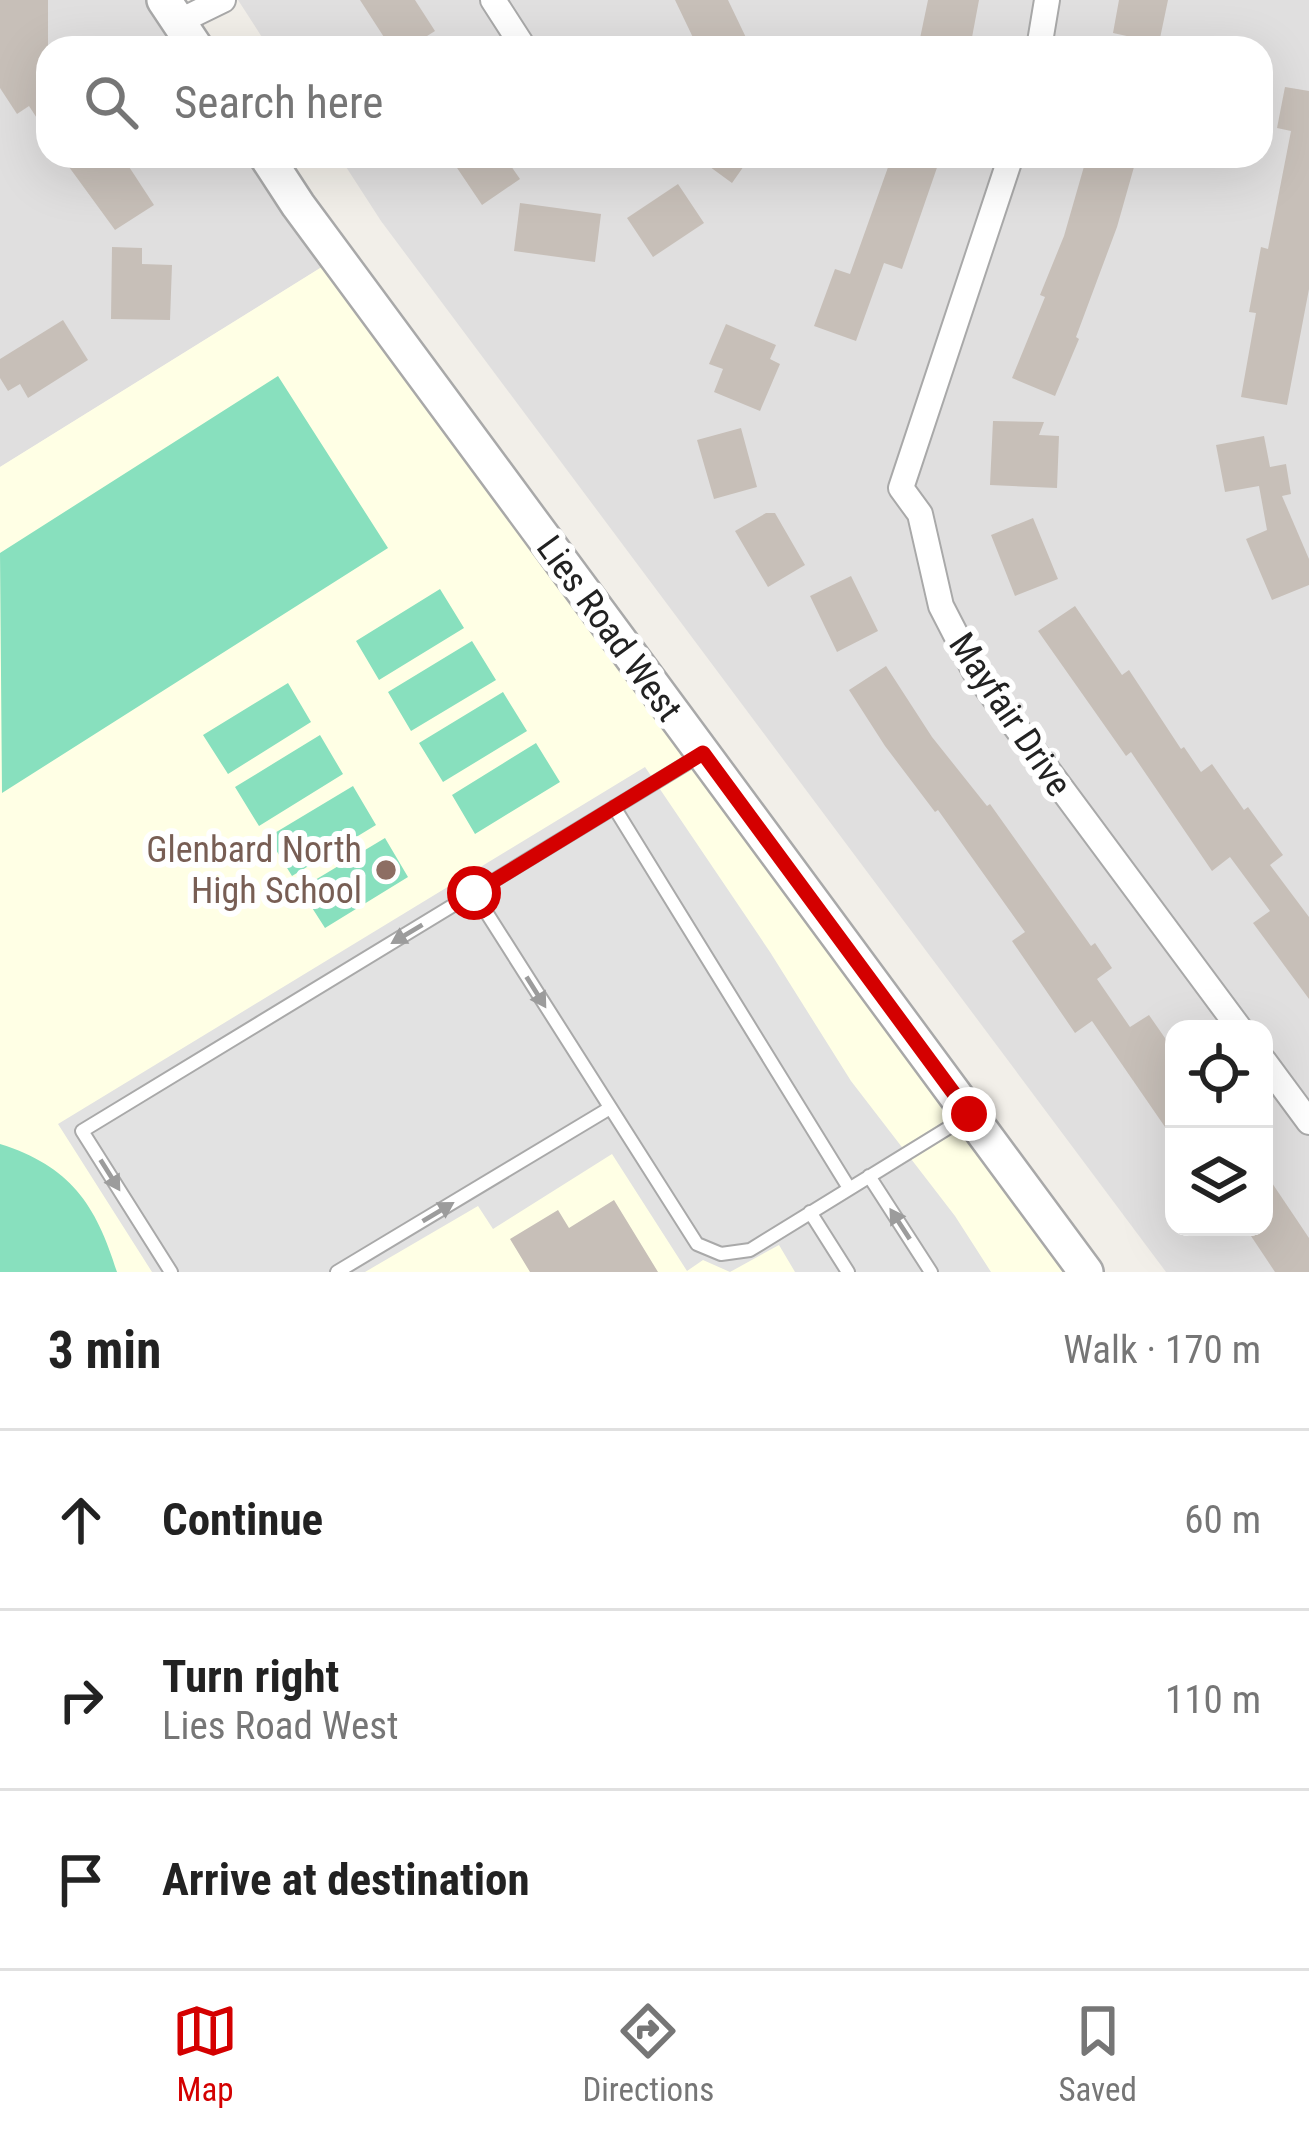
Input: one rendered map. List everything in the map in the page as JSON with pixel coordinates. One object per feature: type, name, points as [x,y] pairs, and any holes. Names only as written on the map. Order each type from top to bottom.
[{"type":"street","points":[[179,23],[223,0]]},
{"type":"street","points":[[493,0],[516,36]]},
{"type":"street","points":[[1041,36],[1048,0]]},
{"type":"street","name":"Lies Road West","points":[[274,168],[1086,1272]]},
{"type":"street","name":"Mayfair Drive","points":[[1007,168],[902,488],[920,514],[941,606],[975,673],[1233,1020]]},
{"type":"street","points":[[1273,1073],[1309,1122]]},
{"type":"lane","points":[[171,1272],[82,1131],[703,753]]},
{"type":"lane","points":[[614,807],[849,1188]]},
{"type":"lane","points":[[474,893],[697,1244],[721,1254],[750,1250],[969,1114]]},
{"type":"lane","points":[[338,1272],[610,1108]]},
{"type":"lane","points":[[869,1176],[931,1272]]},
{"type":"lane","points":[[810,1212],[848,1272]]},
{"type":"shaded area","points":[[0,0],[151,0],[175,36],[36,36],[36,168],[261,168],[325,265],[0,467]]},
{"type":"shaded area","points":[[238,0],[1309,0],[1309,1272],[1166,1272],[381,221],[347,168],[1273,168],[1273,36],[261,36]]},
{"type":"shaded area","name":"Glenbard North High School","points":[[325,265],[1070,1272],[0,1272],[0,467]]},
{"type":"shaded area","points":[[645,767],[851,1081],[955,1216],[991,1272],[795,1272],[779,1245],[730,1272],[703,1260],[687,1271],[612,1154],[493,1229],[478,1206],[365,1272],[152,1272],[58,1124]]},
{"type":"green space","points":[[278,376],[388,548],[2,793],[0,553]]},
{"type":"green space","points":[[440,589],[464,628],[379,680],[356,641]]},
{"type":"green space","points":[[472,641],[496,680],[411,731],[388,692]]},
{"type":"green space","points":[[288,683],[311,722],[228,774],[203,735]]},
{"type":"green space","points":[[503,692],[527,731],[443,782],[419,743]]},
{"type":"green space","points":[[320,735],[343,774],[259,826],[235,787]]},
{"type":"green space","points":[[536,743],[560,782],[475,834],[452,795]]},
{"type":"green space","points":[[353,786],[376,825],[292,876],[268,837]]},
{"type":"green space","points":[[385,838],[408,877],[325,928],[300,889]]},
{"type":"green space","points":[[0,1144],[45,1164],[77,1191],[100,1226],[117,1272],[0,1272]]},
{"type":"building","points":[[0,0],[48,0],[48,36],[36,36],[36,117],[29,106],[17,114],[0,88]]},
{"type":"building","points":[[360,0],[415,0],[435,31],[427,36],[383,36]]},
{"type":"building","points":[[675,0],[728,0],[745,36],[692,36]]},
{"type":"building","points":[[928,0],[979,0],[972,36],[920,36]]},
{"type":"building","points":[[1119,0],[1168,0],[1160,36],[1113,33]]},
{"type":"building","points":[[1285,87],[1309,91],[1309,289],[1287,405],[1241,397],[1256,313],[1249,312],[1261,247],[1268,249],[1291,131],[1277,128]]},
{"type":"building","points":[[70,168],[130,168],[154,205],[115,230]]},
{"type":"building","points":[[457,168],[512,168],[520,179],[482,205]]},
{"type":"building","points":[[711,168],[743,168],[732,183]]},
{"type":"building","points":[[888,168],[937,168],[902,269],[884,263],[856,341],[814,326],[835,269],[850,274]]},
{"type":"building","points":[[1084,168],[1134,168],[1079,339],[1055,396],[1012,378]]},
{"type":"building","points":[[678,184],[704,223],[653,257],[627,218]]},
{"type":"building","points":[[520,203],[601,214],[595,262],[514,251]]},
{"type":"building","points":[[112,247],[142,248],[142,264],[172,265],[170,320],[111,319]]},
{"type":"building","points":[[63,320],[88,360],[28,398],[20,384],[8,391],[0,378],[0,359]]},
{"type":"building","points":[[726,324],[776,345],[770,359],[780,364],[760,411],[714,392],[723,369],[709,364]]},
{"type":"building","points":[[993,421],[1044,422],[1039,435],[1059,436],[1057,488],[990,485]]},
{"type":"building","points":[[741,428],[757,487],[714,499],[697,440]]},
{"type":"building","points":[[1264,436],[1270,467],[1286,464],[1291,494],[1282,496],[1309,559],[1309,585],[1272,600],[1246,539],[1267,530],[1259,486],[1225,492],[1216,445]]},
{"type":"building","points":[[766,513],[775,513],[805,565],[768,587],[735,531]]},
{"type":"building","points":[[1033,518],[1058,579],[1015,596],[991,535]]},
{"type":"building","points":[[851,576],[878,631],[837,652],[810,596]]},
{"type":"building","points":[[1075,606],[1122,675],[1129,670],[1181,749],[1201,772],[1212,764],[1283,855],[1270,865],[1309,917],[1309,999],[1253,923],[1270,911],[1230,857],[1212,871],[1131,752],[1126,756],[1038,631]]},
{"type":"building","points":[[886,666],[932,737],[990,804],[1091,946],[1095,943],[1112,968],[1097,979],[1130,1027],[1149,1015],[1165,1038],[1165,1127],[1092,1021],[1075,1033],[1012,941],[1025,932],[938,810],[885,746],[849,690]]},
{"type":"building","points":[[1273,1184],[1309,1238],[1309,1272],[1275,1272],[1251,1236],[1273,1236]]},
{"type":"building","points":[[614,1200],[658,1272],[530,1272],[510,1239],[558,1210],[569,1228]]},
{"type":"place","name":"Glenbard North High School","points":[[386,870]]},
{"type":"route","points":[[474,893],[703,753],[969,1114]]}]
